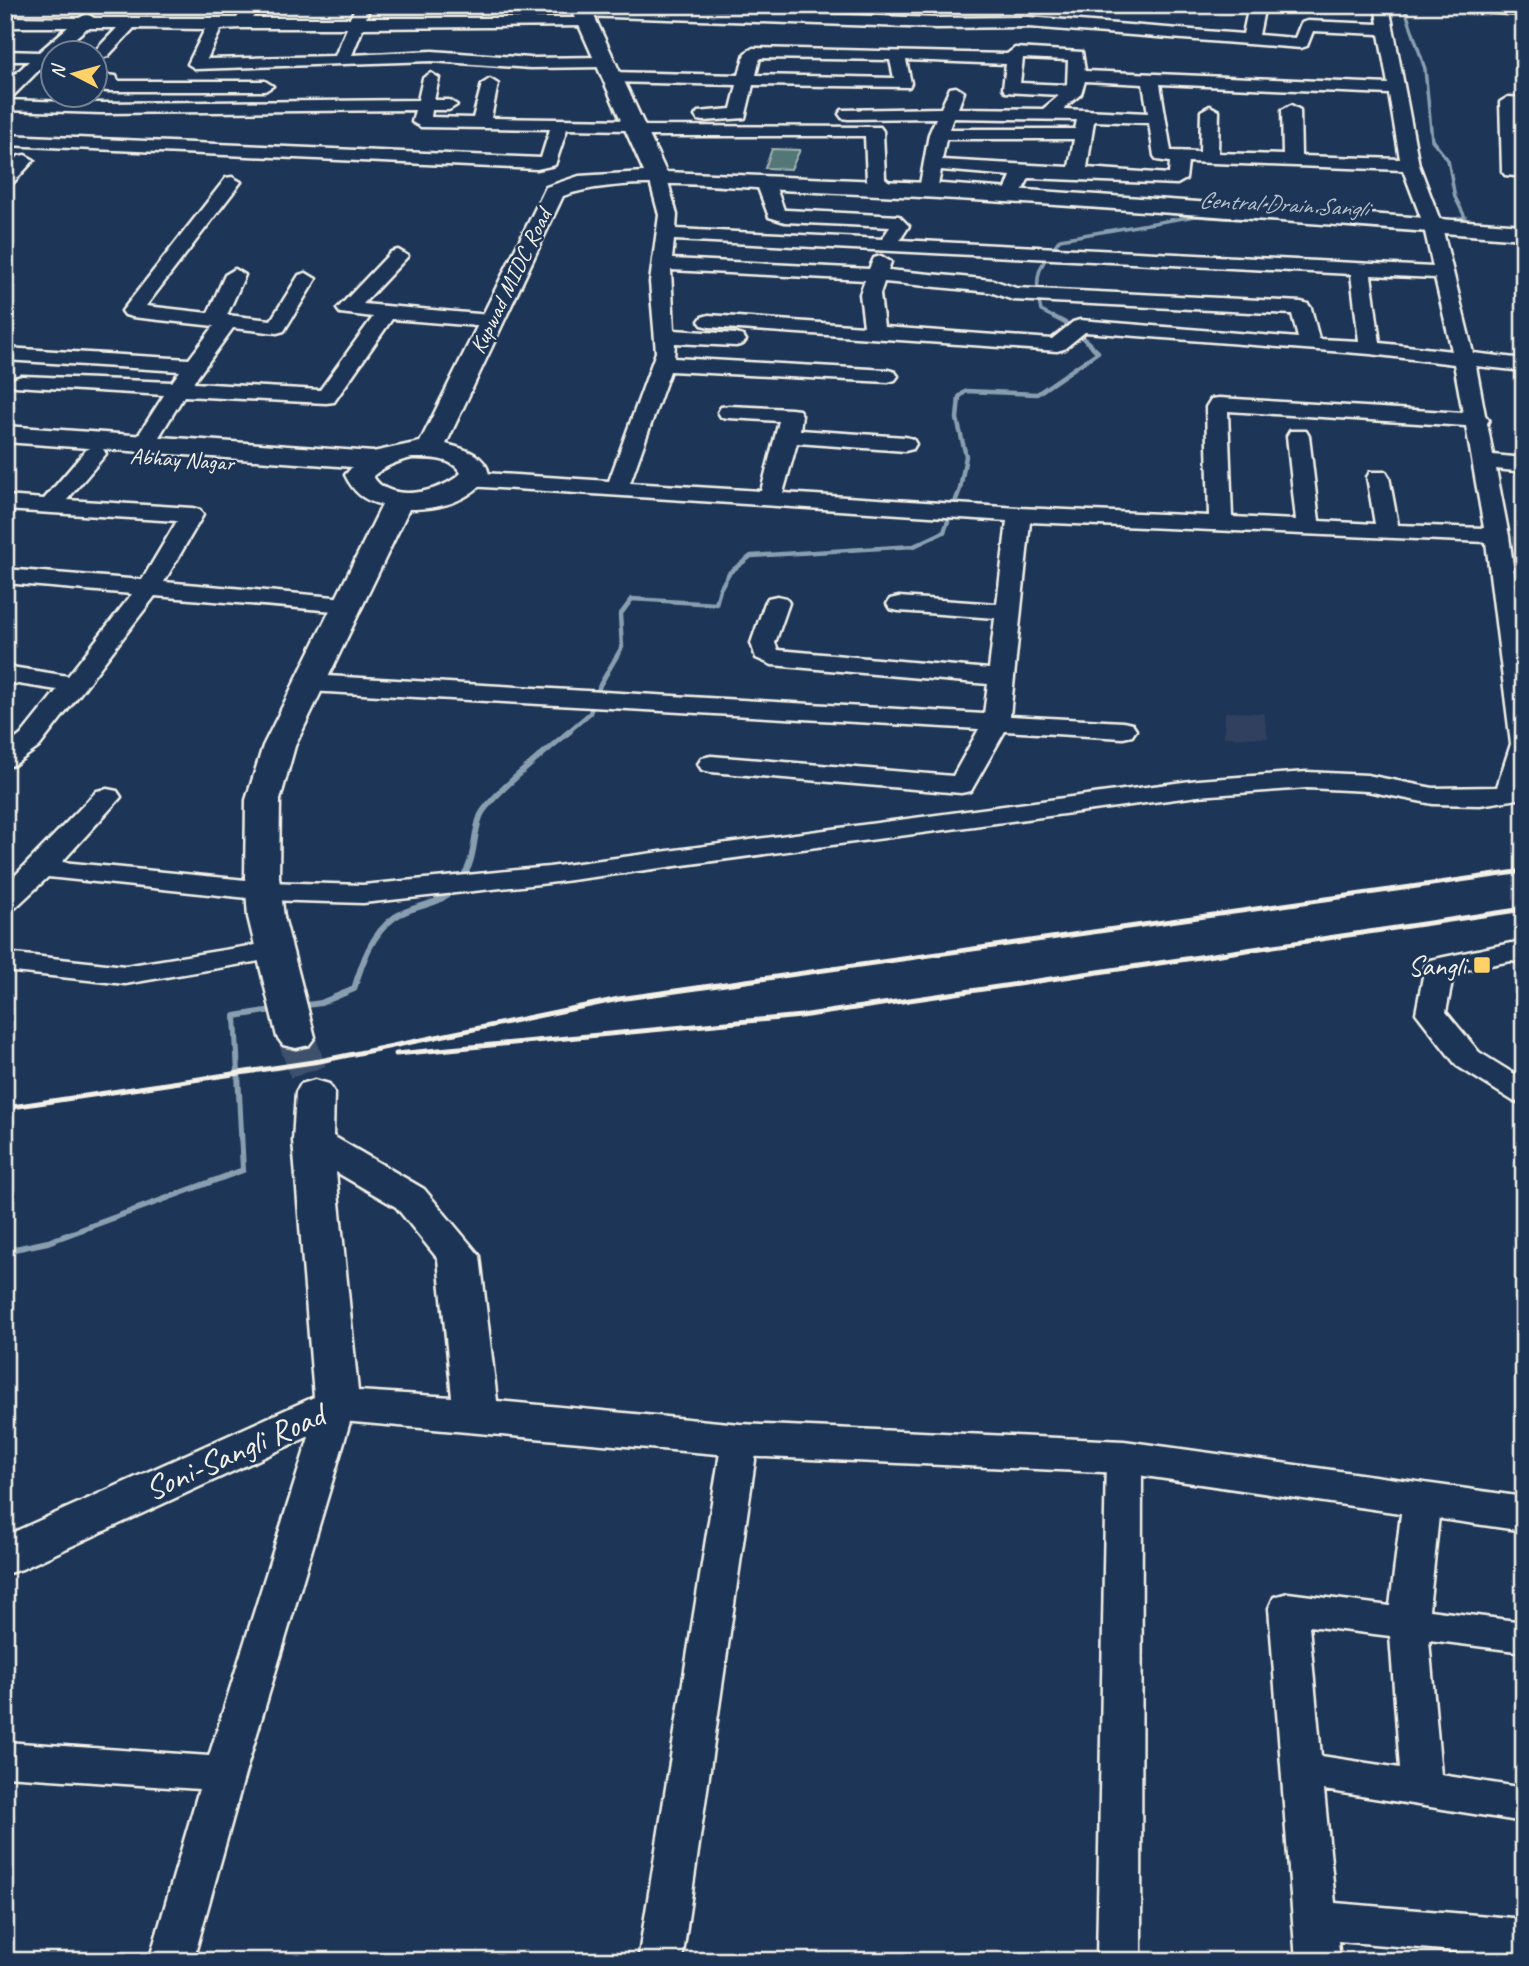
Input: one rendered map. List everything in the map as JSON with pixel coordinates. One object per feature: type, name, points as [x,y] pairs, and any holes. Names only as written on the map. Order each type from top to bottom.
[{"type":"main road","points":[[1462,5],[1524,8]]},
{"type":"main road","points":[[582,14],[658,178]]},
{"type":"main road","name":"Kupwad MIDC Road","points":[[430,450],[554,192],[579,183],[658,178],[928,190],[1432,223],[1524,232]]},
{"type":"main road","points":[[5,434],[367,467],[395,453],[430,450],[445,452],[468,461],[474,467],[475,475],[462,489],[449,495],[433,499],[399,500],[372,492],[363,486],[367,467]]},
{"type":"main road","name":"Abhay Nagar","points":[[5,447],[367,467]]},
{"type":"main road","points":[[296,1037],[266,918],[266,891],[262,877],[263,800],[279,746],[399,500]]},
{"type":"main road","points":[[315,1092],[313,1141],[337,1405]]},
{"type":"main road","points":[[313,1141],[410,1198],[459,1256],[476,1415]]},
{"type":"main road","name":"Soni-Sangli Road","points":[[5,1556],[337,1405],[740,1440],[1124,1457],[1422,1497],[1524,1514]]},
{"type":"street","points":[[68,38],[99,5]]},
{"type":"street","points":[[1028,22],[1031,5]]},
{"type":"street","points":[[1250,40],[1257,5]]},
{"type":"street","points":[[41,868],[266,891],[362,894],[549,875],[1198,788],[1307,780],[1367,783],[1433,796],[1480,797],[1508,793],[1523,745],[1497,536],[1478,420],[1432,223],[1410,165],[1383,9],[1377,5]]},
{"type":"street","points":[[5,22],[215,24],[248,14],[320,9],[358,18],[388,9],[582,14]]},
{"type":"street","points":[[248,14],[440,23],[582,14],[752,9],[904,22],[1028,22],[1301,43],[1307,26],[1385,29]]},
{"type":"street","points":[[344,55],[358,18]]},
{"type":"street","points":[[433,51],[440,23]]},
{"type":"street","points":[[215,24],[200,50],[196,64],[433,51],[530,63],[746,80],[903,83],[897,55]]},
{"type":"street","points":[[108,44],[128,25]]},
{"type":"street","points":[[739,114],[753,53],[897,55],[962,74],[1015,59]]},
{"type":"street","points":[[1047,114],[1076,83],[1076,55],[1016,53],[1011,88],[1076,83],[1151,79],[1398,89]]},
{"type":"street","points":[[5,56],[38,57]]},
{"type":"street","points":[[5,94],[38,66]]},
{"type":"street","points":[[962,74],[975,93]]},
{"type":"street","points":[[928,190],[938,134],[962,74]]},
{"type":"street","points":[[1151,79],[1163,156],[1410,165]]},
{"type":"street","points":[[423,114],[426,83]]},
{"type":"street","points":[[481,122],[490,84]]},
{"type":"street","points":[[108,86],[282,86]]},
{"type":"street","points":[[1524,103],[1508,102],[1511,171],[1524,172]]},
{"type":"street","points":[[5,105],[38,107]]},
{"type":"street","points":[[218,119],[423,114],[449,106]]},
{"type":"street","points":[[94,108],[423,114],[481,122],[631,123],[874,133]]},
{"type":"street","points":[[1291,110],[1292,159]]},
{"type":"street","points":[[1209,156],[1210,111]]},
{"type":"street","points":[[631,123],[739,114],[947,113],[1157,118]]},
{"type":"street","points":[[888,189],[876,180],[874,133],[889,114]]},
{"type":"street","points":[[1077,173],[1086,116]]},
{"type":"street","points":[[5,140],[257,149],[537,164],[549,161],[560,124]]},
{"type":"street","points":[[938,134],[1084,134]]},
{"type":"street","points":[[932,164],[1021,172],[1177,179],[1180,157]]},
{"type":"street","points":[[5,181],[25,160]]},
{"type":"street","points":[[1013,196],[1021,172]]},
{"type":"street","points":[[617,489],[666,352],[661,273],[668,215],[658,178]]},
{"type":"street","points":[[1144,206],[1146,179]]},
{"type":"street","points":[[232,182],[132,311],[277,327],[306,279]]},
{"type":"street","points":[[766,184],[776,213],[785,216],[892,220],[900,226],[878,269],[875,333]]},
{"type":"street","points":[[666,234],[993,286],[1013,294],[1300,308],[1310,345]]},
{"type":"street","points":[[398,256],[347,309],[490,321]]},
{"type":"street","points":[[661,273],[878,269],[1360,269],[1444,273]]},
{"type":"street","points":[[878,269],[996,303]]},
{"type":"street","points":[[1360,269],[1370,348]]},
{"type":"street","points":[[143,445],[221,321],[235,275]]},
{"type":"street","points":[[22,382],[326,397],[386,313]]},
{"type":"street","points":[[709,321],[1057,345],[1080,326],[1370,348],[1524,365]]},
{"type":"street","points":[[666,336],[1059,362]]},
{"type":"street","points":[[5,354],[195,366]]},
{"type":"street","points":[[661,364],[888,376]]},
{"type":"street","points":[[1221,524],[1219,404],[1478,420]]},
{"type":"street","points":[[729,412],[792,415],[770,498]]},
{"type":"street","points":[[788,436],[905,444]]},
{"type":"street","points":[[1298,436],[1308,528]]},
{"type":"street","points":[[49,507],[96,454]]},
{"type":"street","points":[[1484,461],[1524,464]]},
{"type":"street","points":[[1378,477],[1388,531]]},
{"type":"street","points":[[469,479],[1019,515],[1497,536]]},
{"type":"street","points":[[5,503],[192,515],[149,588],[30,741],[5,759]]},
{"type":"street","points":[[710,764],[961,785],[996,723],[1019,515]]},
{"type":"street","points":[[5,576],[346,605]]},
{"type":"street","points":[[777,603],[763,643],[765,653],[772,657],[1001,678]]},
{"type":"street","points":[[899,604],[1008,612]]},
{"type":"street","points":[[5,674],[74,685]]},
{"type":"street","points":[[309,683],[1123,730]]},
{"type":"street","points":[[5,902],[41,868],[107,797]]},
{"type":"street","points":[[5,962],[125,975],[273,951]]},
{"type":"street","points":[[1524,954],[1511,952],[1440,966],[1431,1013],[1468,1059],[1524,1094]]},
{"type":"street","points":[[171,1961],[224,1774],[337,1405]]},
{"type":"street","points":[[660,1961],[740,1440]]},
{"type":"street","points":[[1119,1961],[1124,1457]]},
{"type":"street","points":[[1422,1497],[1408,1622],[1422,1789]]},
{"type":"street","points":[[1524,1637],[1288,1608],[1316,1940],[1524,1938]]},
{"type":"street","points":[[5,1759],[224,1774]]},
{"type":"street","points":[[1302,1770],[1524,1805]]},
{"type":"shaded area","points":[[1225,712],[1264,713],[1268,738],[1224,737]]},
{"type":"green space","points":[[772,149],[800,150],[791,169],[765,168]]},
{"type":"waterway","name":"Central Drain Sangli","points":[[1401,5],[1406,12],[1425,69],[1432,140],[1448,160],[1455,197],[1465,217],[1445,222]]},
{"type":"waterway","name":"Central Drain Sangli","points":[[1057,319],[1041,311],[1037,289],[1042,264],[1060,239],[1195,216],[1396,229]]},
{"type":"waterway","name":"Central Drain Sangli","points":[[568,732],[590,713],[600,685],[622,647],[620,615],[632,599],[716,604],[720,589],[729,573],[751,556],[914,546],[944,532],[960,489],[966,456],[957,419],[959,397],[966,391],[1037,394],[1098,352],[1069,325],[1054,317]]},
{"type":"waterway","name":"Central Drain Sangli","points":[[461,879],[469,865],[480,817],[485,809],[520,773],[570,731]]},
{"type":"waterway","name":"Central Drain Sangli","points":[[300,1006],[321,1003],[354,989],[368,950],[387,924],[402,913],[441,899],[454,888]]},
{"type":"waterway","points":[[5,1251],[48,1242],[243,1170],[235,1016],[279,1009]]},
{"type":"tunnel","points":[[296,1037],[315,1092]]},
{"type":"railway","points":[[5,1108],[320,1061],[619,999],[1524,871]]},
{"type":"railway","points":[[396,1054],[801,1016],[1524,909]]},
{"type":"place","name":"Sangli","points":[[1482,965]]}]
